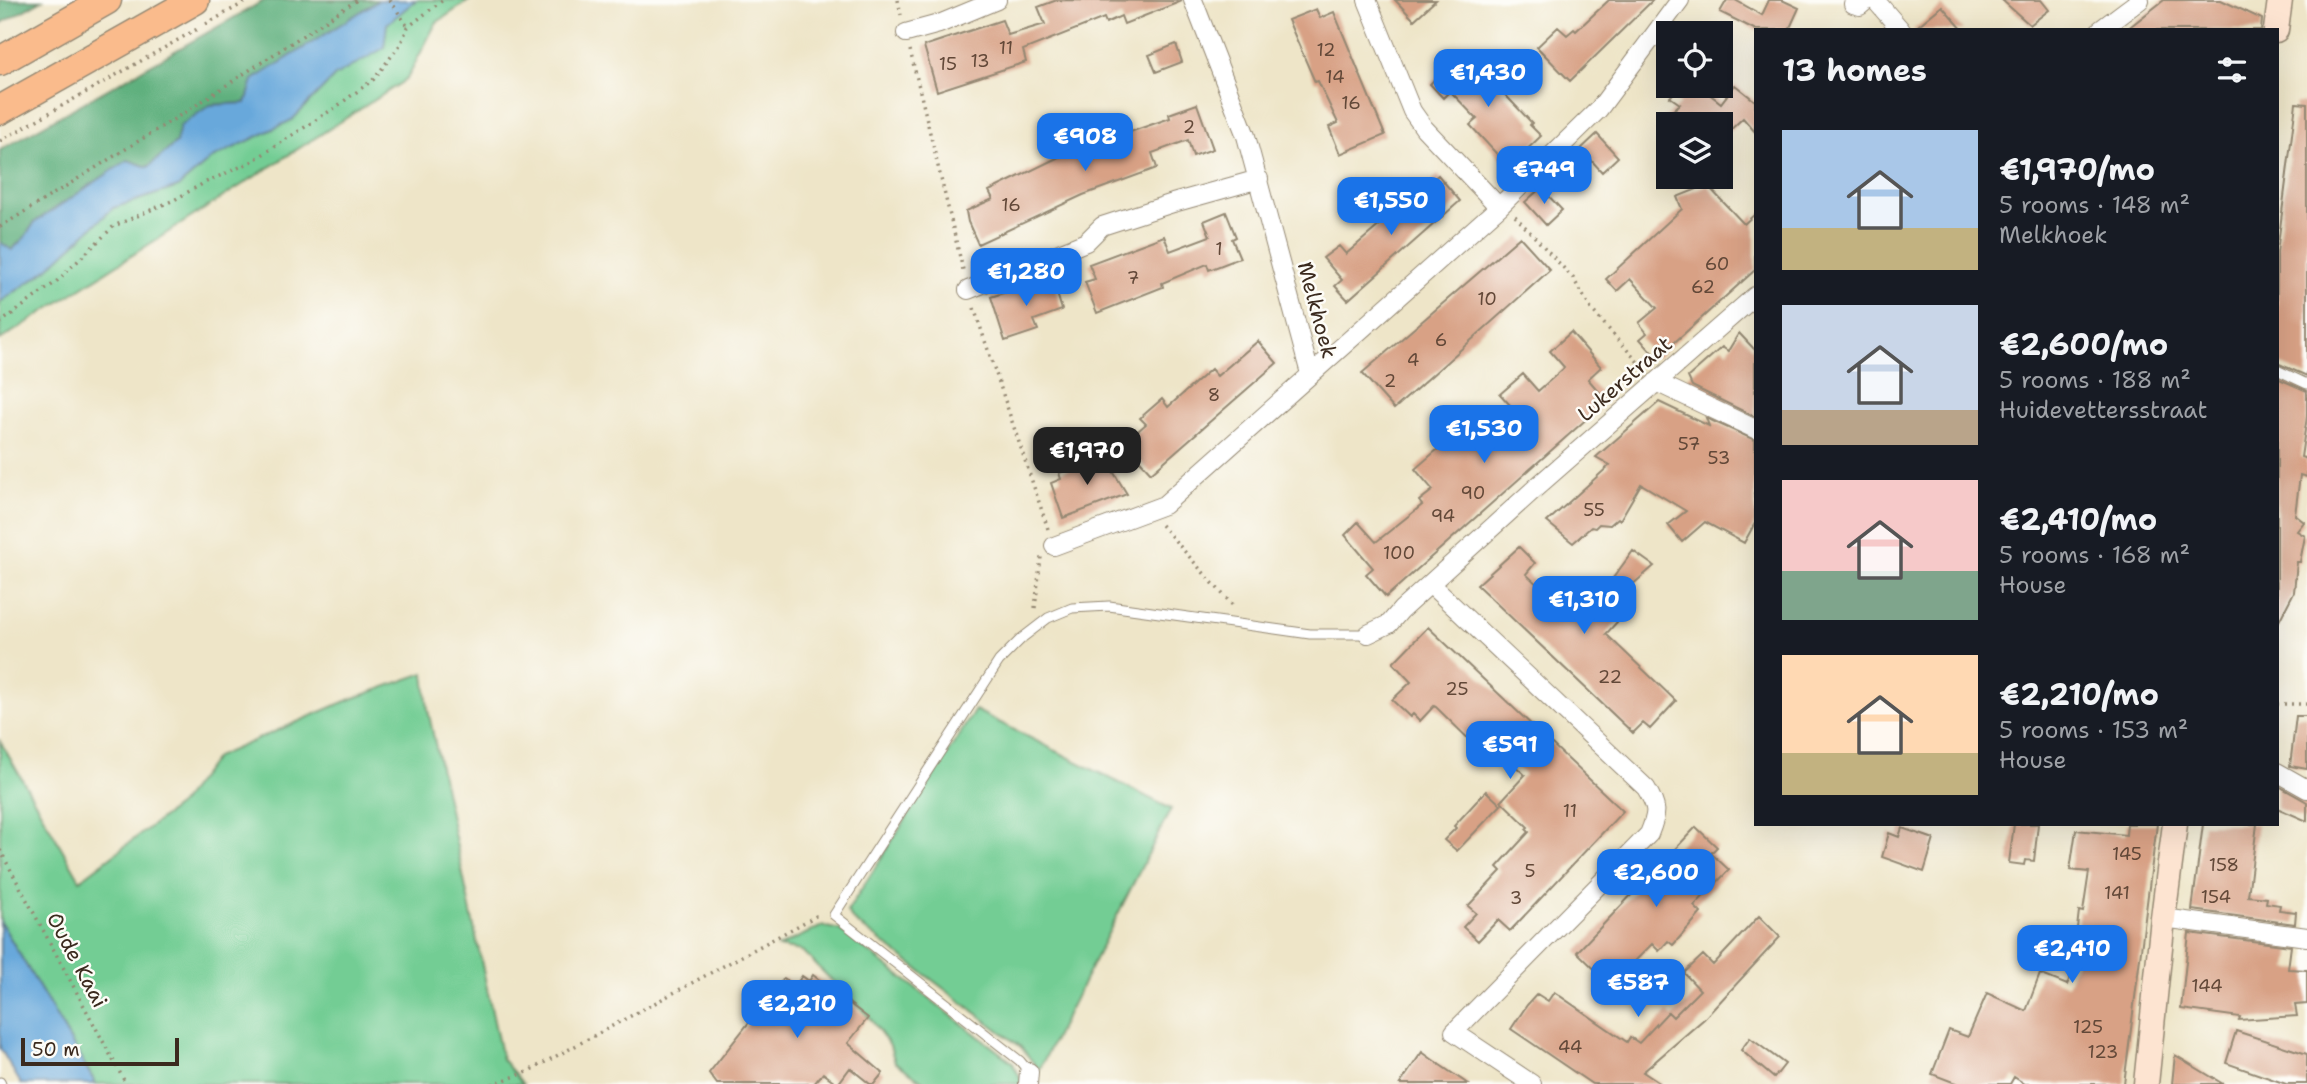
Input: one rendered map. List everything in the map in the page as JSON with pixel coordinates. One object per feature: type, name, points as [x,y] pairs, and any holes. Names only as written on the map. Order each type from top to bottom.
[{"type":"main road","points":[[0,61],[107,0]]},
{"type":"main road","points":[[0,110],[195,0]]},
{"type":"street","points":[[906,33],[939,24],[997,0]]},
{"type":"street","name":"Melkhoek","points":[[1054,546],[1164,505],[1310,374],[1246,136],[1194,0]]},
{"type":"street","points":[[1367,0],[1412,111],[1424,128],[1499,207]]},
{"type":"street","points":[[1310,374],[1499,207],[1599,109],[1681,0]]},
{"type":"street","points":[[1875,0],[1899,28]]},
{"type":"street","points":[[2103,28],[2140,0]]},
{"type":"street","points":[[2276,28],[2280,0]]},
{"type":"street","points":[[968,290],[1086,242],[1102,226],[1173,203],[1259,180]]},
{"type":"street","name":"Lukerstraat","points":[[1368,635],[1389,624],[1430,584],[1754,297]]},
{"type":"street","points":[[1656,383],[1754,429]]},
{"type":"street","points":[[1430,584],[1646,788],[1657,805],[1656,818],[1649,834],[1454,1032],[1532,1084]]},
{"type":"street","points":[[2279,773],[2307,789]]},
{"type":"street","points":[[2146,1084],[2175,826]]},
{"type":"street","points":[[2163,918],[2307,937]]},
{"type":"lane","points":[[2279,371],[2307,384]]},
{"type":"lane","points":[[1029,1078],[1020,1061],[834,915],[999,661],[1038,625],[1072,608],[1109,606],[1310,634],[1368,635]]},
{"type":"path","points":[[0,141],[249,0]]},
{"type":"path","points":[[0,227],[187,111],[358,0]]},
{"type":"path","points":[[390,0],[408,27]]},
{"type":"path","points":[[0,323],[56,282],[114,226],[251,162],[337,107],[374,79],[400,45],[408,27],[443,0]]},
{"type":"path","points":[[1499,207],[1515,216],[1573,278],[1591,309],[1656,383]]},
{"type":"path","points":[[1148,510],[1251,626]]},
{"type":"path","points":[[1038,625],[1034,613],[1039,561],[1044,551],[1054,546]]},
{"type":"path","points":[[2279,705],[2307,704]]},
{"type":"path","name":"Oude Kaai","points":[[0,850],[126,1084]]},
{"type":"path","points":[[492,1084],[525,1073],[816,916],[834,915]]},
{"type":"green space","points":[[0,0],[42,0],[0,24]]},
{"type":"green space","points":[[265,0],[379,0],[254,80],[246,103],[210,105],[176,143],[148,167],[128,160],[35,222],[11,250],[0,242],[0,150]]},
{"type":"green space","points":[[416,0],[470,0],[436,23],[407,79],[0,340],[0,302],[45,271],[113,208],[178,187],[212,158],[292,120],[335,76],[383,48],[386,24]]},
{"type":"green space","points":[[424,673],[428,710],[502,1059],[523,1084],[96,1084],[0,921],[0,741],[80,880],[179,805],[216,757],[346,701]]},
{"type":"green space","points":[[975,710],[1171,809],[1039,1070],[1021,1047],[853,920],[847,912]]},
{"type":"green space","points":[[822,926],[840,930],[1012,1062],[1021,1084],[927,1084],[895,1062],[890,1046],[869,1017],[802,951],[778,947]]},
{"type":"water","points":[[379,0],[416,0],[387,24],[384,48],[335,76],[292,120],[212,158],[178,187],[113,208],[45,271],[0,302],[0,242],[12,250],[35,222],[128,160],[148,167],[176,143],[180,126],[210,105],[246,103],[253,80]]},
{"type":"water","points":[[0,921],[96,1084],[21,1084],[0,1048]]},
{"type":"building","points":[[1057,0],[1182,1],[1124,24],[1121,16],[1106,23],[1104,18],[1023,50],[1026,62],[937,91],[924,46],[1002,20],[1008,35],[1045,24],[1038,7]]},
{"type":"building","points":[[1395,0],[1436,0],[1414,20]]},
{"type":"building","points":[[1609,0],[1653,0],[1570,81],[1537,47],[1558,27],[1567,35],[1574,29],[1576,31]]},
{"type":"building","points":[[1727,0],[1735,0],[1762,15],[1769,0],[1782,0],[1799,8],[1790,28],[1754,29],[1720,12]]},
{"type":"building","points":[[2002,0],[2041,0],[2049,10],[2030,25]]},
{"type":"building","points":[[2164,0],[2221,0],[2262,19],[2261,28],[2129,28]]},
{"type":"building","points":[[1942,6],[1961,28],[1915,28]]},
{"type":"building","points":[[1316,9],[1320,18],[1334,12],[1385,135],[1340,154],[1329,127],[1338,123],[1318,81],[1315,82],[1288,20]]},
{"type":"building","points":[[1176,44],[1182,62],[1156,72],[1149,55]]},
{"type":"building","points":[[1459,55],[1469,66],[1473,61],[1541,136],[1516,160],[1513,158],[1506,164],[1470,125],[1477,119],[1450,91],[1443,98],[1430,84]]},
{"type":"building","points":[[1735,85],[1754,100],[1754,131],[1743,118],[1733,127],[1733,112],[1671,112],[1680,104],[1671,98],[1715,98],[1721,103],[1725,98],[1733,98]]},
{"type":"building","points":[[2296,103],[2307,104],[2307,376],[2279,364],[2279,236]]},
{"type":"building","points":[[1197,104],[1213,149],[1193,156],[1188,140],[1152,153],[1157,168],[1083,195],[978,244],[966,211],[993,199],[989,191],[1059,157],[1170,118],[1169,114]]},
{"type":"building","points":[[1597,134],[1618,157],[1602,172],[1581,149]]},
{"type":"building","points":[[1438,175],[1460,201],[1348,300],[1335,286],[1342,280],[1323,258],[1339,246],[1346,254]]},
{"type":"building","points":[[1541,188],[1562,210],[1546,225],[1525,202]]},
{"type":"building","points":[[1697,189],[1711,189],[1744,224],[1754,215],[1754,271],[1657,358],[1640,339],[1647,333],[1639,323],[1657,308],[1630,279],[1617,291],[1606,279],[1682,209],[1677,197]]},
{"type":"building","points":[[1226,212],[1236,237],[1232,239],[1240,258],[1209,270],[1207,264],[1162,283],[1163,287],[1097,313],[1085,282],[1095,279],[1089,264],[1164,236],[1170,251],[1210,236],[1204,221]]},
{"type":"building","points":[[1520,237],[1550,270],[1394,409],[1362,373]]},
{"type":"building","points":[[1052,277],[1062,310],[1034,320],[1038,330],[1005,341],[991,297]]},
{"type":"building","points":[[1571,332],[1601,367],[1588,379],[1607,401],[1386,597],[1366,574],[1373,568],[1345,535],[1358,522],[1376,542],[1422,505],[1419,501],[1433,490],[1415,469],[1476,416],[1486,428],[1510,405],[1500,394],[1523,374],[1538,391],[1563,369],[1550,351]]},
{"type":"building","points":[[1739,333],[1754,349],[1754,417],[1692,386],[1688,377],[1722,347],[1728,351]]},
{"type":"building","points":[[1258,341],[1277,363],[1151,473],[1124,443],[1146,424],[1140,418],[1162,399],[1168,407],[1211,369],[1217,376]]},
{"type":"building","points":[[2279,379],[2307,391],[2307,417],[2301,457],[2307,459],[2307,477],[2300,475],[2295,515],[2304,522],[2297,531],[2305,536],[2300,562],[2297,562],[2294,592],[2279,621]]},
{"type":"building","points":[[1659,402],[1709,426],[1706,418],[1754,440],[1754,525],[1744,543],[1705,522],[1682,542],[1668,525],[1686,511],[1641,484],[1620,520],[1618,518],[1610,525],[1599,524],[1595,528],[1591,527],[1573,543],[1547,522],[1610,465],[1596,457]]},
{"type":"building","points":[[1103,455],[1127,494],[1063,518],[1051,483],[1061,479],[1059,473]]},
{"type":"building","points":[[1519,547],[1535,563],[1526,574],[1556,602],[1563,594],[1575,605],[1593,585],[1602,593],[1633,551],[1654,566],[1616,599],[1628,610],[1606,634],[1676,701],[1650,729],[1643,723],[1633,733],[1477,585]]},
{"type":"building","points":[[1428,627],[1623,811],[1510,931],[1498,920],[1478,941],[1463,927],[1476,913],[1468,906],[1501,871],[1497,867],[1529,832],[1526,829],[1528,827],[1501,801],[1525,775],[1495,747],[1486,756],[1436,707],[1420,721],[1413,714],[1410,717],[1392,700],[1411,682],[1393,663]]},
{"type":"building","points":[[2296,716],[2307,716],[2307,769],[2290,766]]},
{"type":"building","points":[[2279,786],[2307,802],[2307,821],[2279,809]]},
{"type":"building","points":[[1486,791],[1501,805],[1457,851],[1444,840]]},
{"type":"building","points":[[2014,826],[2038,826],[2034,861],[2025,860],[2024,865],[2009,863]]},
{"type":"building","points":[[2127,826],[2157,826],[2124,1084],[2025,1084],[2014,1077],[2010,1084],[1958,1084],[1932,1074],[1949,1030],[1968,1037],[1987,993],[2026,1011],[2040,974],[2067,985],[2079,955],[2072,953],[2079,911],[2083,912],[2089,872],[2070,870],[2076,830],[2126,835]]},
{"type":"building","points":[[2203,826],[2257,826],[2248,896],[2267,898],[2266,903],[2280,905],[2279,910],[2296,912],[2295,924],[2192,910]]},
{"type":"building","points":[[1696,827],[1717,847],[1711,853],[1729,870],[1694,906],[1701,913],[1673,945],[1668,941],[1659,951],[1652,944],[1625,971],[1628,975],[1615,989],[1577,952]]},
{"type":"building","points":[[1902,828],[1934,839],[1924,872],[1882,857],[1889,833],[1899,837]]},
{"type":"building","points":[[1759,916],[1780,937],[1704,1019],[1643,1072],[1661,1084],[1592,1084],[1511,1029],[1537,994],[1548,1001],[1554,992],[1627,1042],[1630,1037],[1639,1043],[1668,1012],[1673,1017],[1700,990],[1684,973],[1703,955],[1713,965]]},
{"type":"building","points":[[2189,933],[2291,946],[2288,969],[2307,970],[2307,1004],[2295,1005],[2297,1016],[2239,1020],[2240,1017],[2181,1009]]},
{"type":"building","points":[[813,975],[868,1018],[848,1043],[883,1073],[874,1084],[870,1084],[850,1068],[838,1084],[823,1073],[814,1084],[717,1084],[709,1073],[784,978],[795,986],[802,976],[809,981]]},
{"type":"building","points":[[2236,1031],[2307,1054],[2307,1084],[2286,1084],[2226,1063]]},
{"type":"building","points":[[1750,1038],[1785,1064],[1774,1078],[1741,1050]]},
{"type":"building","points":[[1422,1052],[1440,1065],[1468,1084],[1400,1084]]},
{"type":"building","points":[[2175,1055],[2223,1084],[2172,1084]]}]
